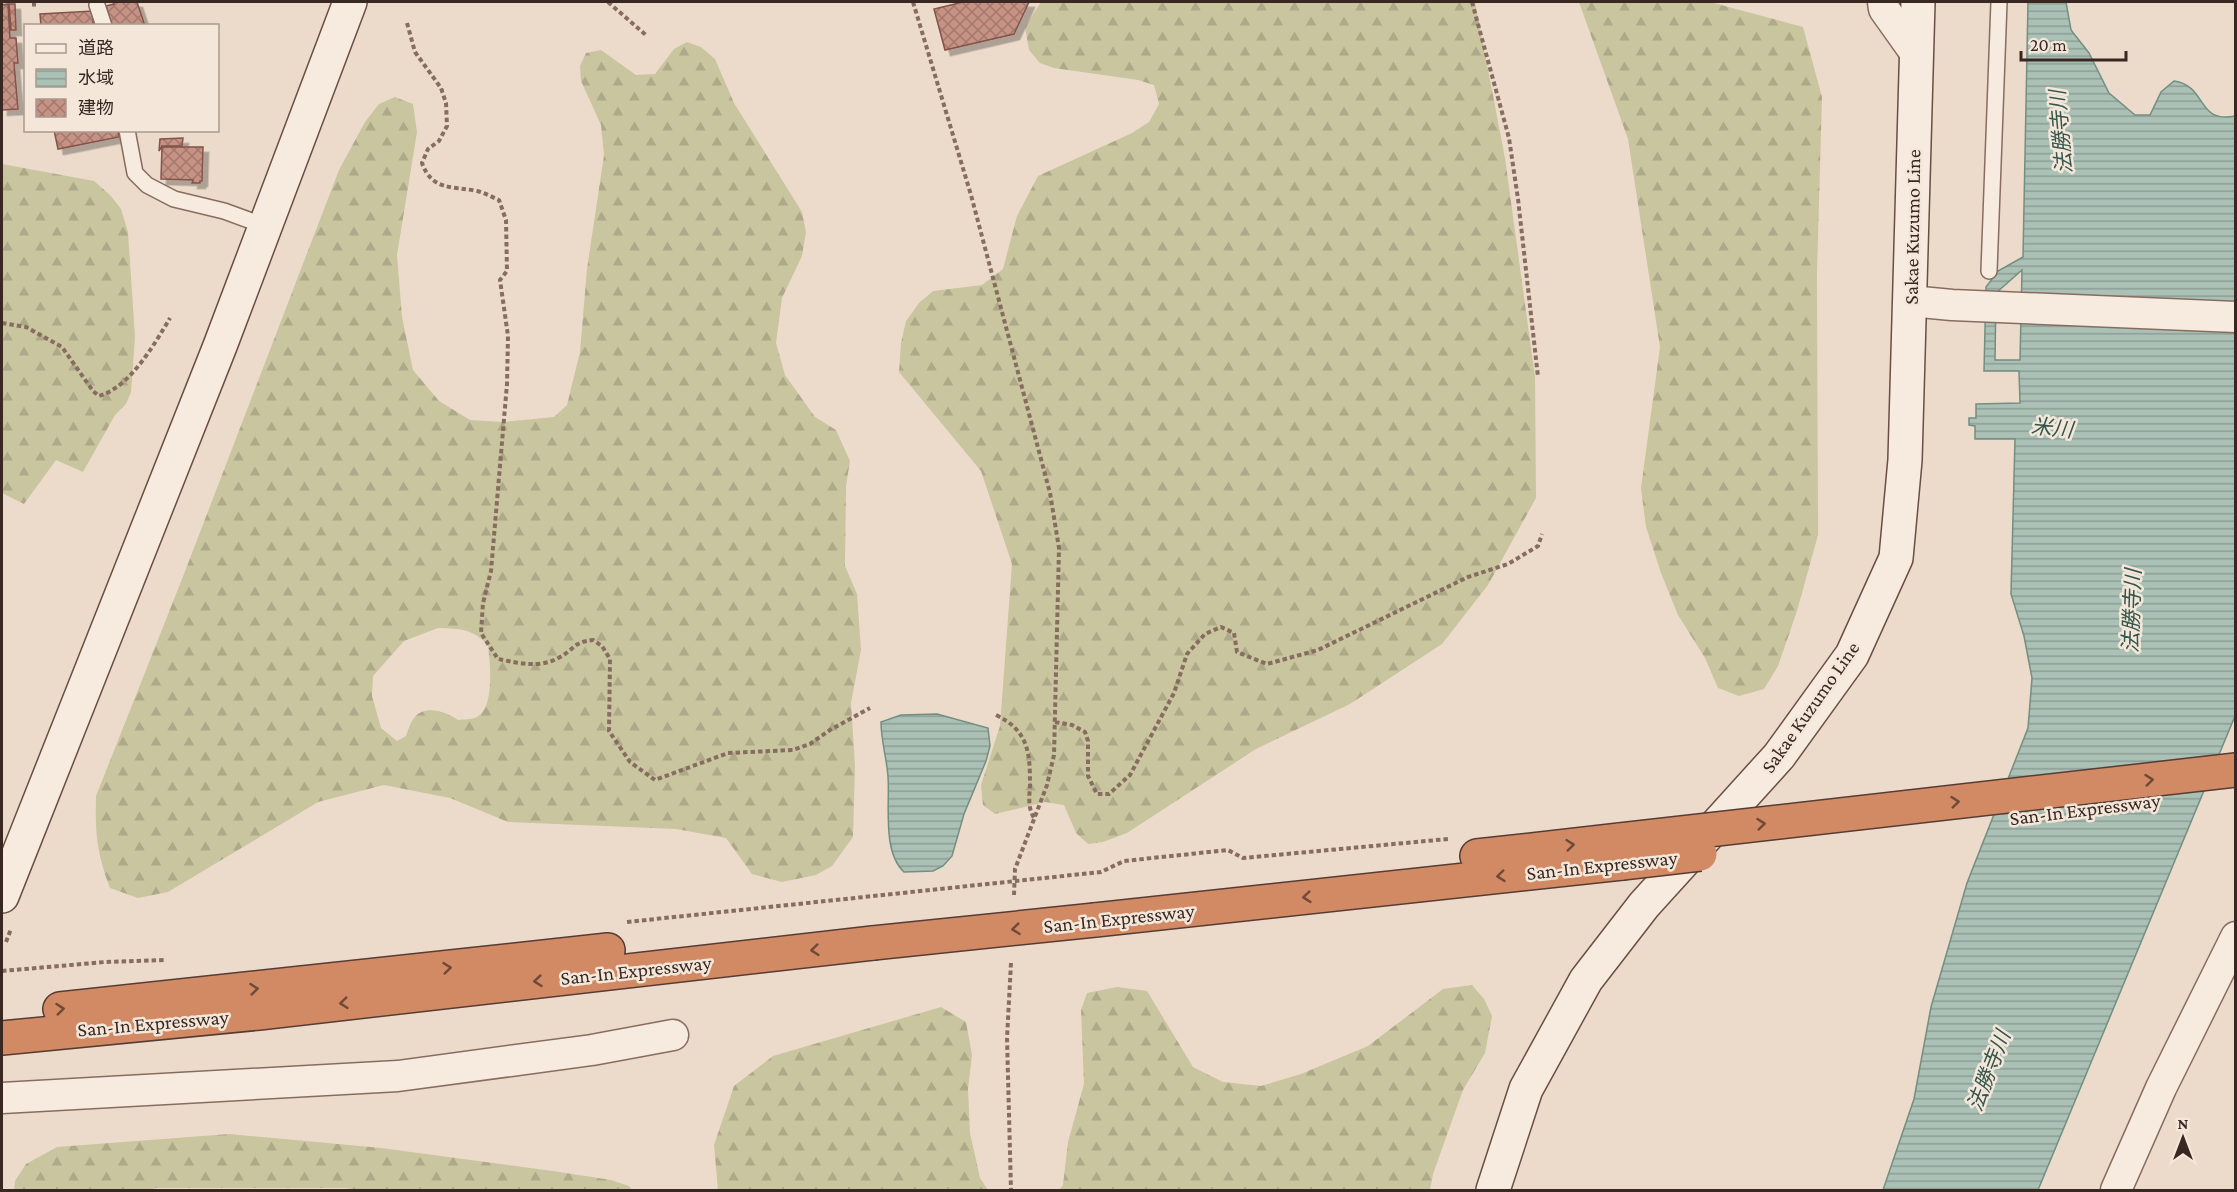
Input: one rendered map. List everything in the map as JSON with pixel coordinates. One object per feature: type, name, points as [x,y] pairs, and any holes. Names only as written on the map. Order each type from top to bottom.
[{"type":"highway","name":"San-In Expressway","points":[[1621,851],[2235,770]]},
{"type":"highway","name":"San-In Expressway","points":[[2,1016],[873,933],[1621,851],[2235,791]]},
{"type":"highway","name":"San-In Expressway","points":[[2,1038],[259,1013],[873,933]]},
{"type":"highway","points":[[2,1052],[259,1013]]},
{"type":"main road","points":[[2,896],[265,226],[350,2]]},
{"type":"main road","name":"Sakae Kuzumo Line","points":[[1493,1191],[1526,1089],[1586,980],[1644,905],[1779,756],[1852,655],[1896,558],[1905,460],[1918,2]]},
{"type":"street","points":[[1883,2],[1884,9],[1916,54]]},
{"type":"street","points":[[1910,301],[1952,305],[2235,317]]},
{"type":"street","points":[[2116,1191],[2161,1088],[2235,937]]},
{"type":"street","points":[[2,1098],[398,1076],[592,1050],[673,1035]]},
{"type":"lane","points":[[1989,271],[1999,2]]},
{"type":"lane","points":[[97,5],[103,24]]},
{"type":"lane","points":[[127,132],[135,173],[147,185],[174,199],[224,211],[265,226]]},
{"type":"path","points":[[608,2],[647,36]]},
{"type":"path","points":[[913,2],[971,195],[1011,353],[1050,493],[1059,548],[1054,755],[1047,785],[1015,869],[1014,903]]},
{"type":"path","points":[[1472,2],[1509,138],[1538,378]]},
{"type":"path","points":[[407,23],[415,52],[441,88],[446,103],[447,126],[439,141],[428,149],[422,163],[427,176],[445,188],[479,192],[500,200],[506,220],[507,271],[500,280],[508,336],[506,394],[491,571],[483,603],[482,633],[498,659],[531,666],[559,658],[580,641],[593,640],[602,646],[610,659],[609,731],[630,762],[655,780],[728,753],[793,750],[810,744],[870,708]]},
{"type":"path","points":[[2,323],[26,327],[62,347],[99,396],[121,386],[155,343],[170,318]]},
{"type":"path","points":[[1055,722],[1072,725],[1085,732],[1088,741],[1088,776],[1097,794],[1109,794],[1130,775],[1174,693],[1187,654],[1205,634],[1221,627],[1234,633],[1237,652],[1267,664],[1318,650],[1468,577],[1508,564],[1538,546],[1542,534]]},
{"type":"path","points":[[996,715],[1012,723],[1026,746],[1030,766],[1029,809],[1034,818]]},
{"type":"path","points":[[623,922],[1101,872],[1124,861],[1228,850],[1243,858],[1454,838]]},
{"type":"path","points":[[1011,959],[1007,1038],[1011,1191]]},
{"type":"path","points":[[2,971],[105,962],[175,960]]},
{"type":"green space","points":[[1041,2],[1475,2],[1505,158],[1535,377],[1536,498],[1488,585],[1442,644],[1350,704],[1256,749],[1127,833],[1103,842],[1088,844],[1076,833],[1064,805],[1045,802],[995,814],[983,805],[981,785],[1000,726],[1012,564],[981,471],[899,372],[901,343],[906,321],[919,303],[933,291],[982,285],[1003,269],[1017,216],[1038,176],[1132,133],[1149,122],[1159,104],[1154,85],[1138,80],[1054,68],[1040,63],[1029,50],[1025,27]]},
{"type":"green space","points":[[1579,2],[1710,2],[1803,27],[1822,97],[1817,273],[1818,535],[1797,611],[1778,666],[1764,689],[1739,696],[1718,688],[1705,658],[1678,615],[1646,527],[1641,488],[1660,347],[1628,139]]},
{"type":"green space","points":[[687,42],[701,47],[715,59],[734,103],[802,212],[806,232],[802,256],[782,298],[776,343],[785,375],[815,417],[836,430],[850,461],[846,486],[845,566],[857,594],[861,650],[851,703],[855,766],[853,837],[832,866],[816,875],[782,882],[752,874],[726,838],[676,829],[508,822],[450,798],[384,785],[318,802],[168,892],[138,898],[110,888],[98,843],[96,796],[339,170],[365,122],[379,104],[395,97],[413,104],[417,132],[397,255],[402,317],[413,370],[439,401],[470,420],[503,422],[554,417],[567,405],[580,352],[587,269],[604,155],[601,125],[581,81],[580,66],[586,53],[601,50],[636,75],[655,74],[674,49]],"holes":[[[438,628],[471,632],[488,645],[490,684],[487,704],[483,712],[470,719],[458,720],[442,712],[424,711],[414,718],[406,736],[397,741],[381,728],[372,696],[373,676],[404,641]]]},
{"type":"green space","points":[[2,164],[94,181],[111,196],[121,209],[128,232],[135,337],[131,392],[126,404],[115,415],[83,472],[56,460],[24,504],[2,493]]},
{"type":"green space","points":[[1472,985],[1484,999],[1492,1016],[1485,1053],[1463,1090],[1433,1174],[1430,1190],[1059,1190],[1063,1185],[1068,1142],[1084,1084],[1081,1010],[1087,993],[1117,987],[1147,991],[1193,1067],[1223,1082],[1261,1086],[1301,1074],[1368,1046],[1443,989]]},
{"type":"green space","points":[[941,1007],[966,1022],[972,1055],[968,1089],[970,1133],[980,1178],[988,1190],[718,1190],[714,1145],[734,1086],[773,1056]]},
{"type":"green space","points":[[229,1134],[381,1148],[553,1171],[611,1180],[629,1186],[632,1190],[156,1188],[149,1190],[14,1190],[15,1181],[26,1164],[57,1147]]},
{"type":"water","points":[[2028,2],[2066,2],[2071,30],[2089,53],[2109,93],[2135,115],[2150,115],[2161,92],[2174,81],[2185,84],[2214,115],[2235,116],[2235,716],[2038,1190],[1883,1190],[1914,1099],[1931,1007],[1967,883],[2028,728],[2032,678],[2024,636],[2011,594],[2015,439],[1975,439],[1975,426],[1969,425],[1969,418],[1976,418],[1976,404],[2020,403],[2019,371],[1984,371],[1986,287],[1998,271],[2023,257]],"holes":[[[2022,270],[2020,360],[1995,360],[1996,293]]]},
{"type":"water","points":[[937,714],[988,728],[990,746],[964,814],[952,856],[943,866],[933,871],[904,872],[892,853],[888,827],[888,777],[881,722],[901,715]]},
{"type":"building","points":[[113,2],[137,2],[144,24],[111,24],[106,6],[114,4]]},
{"type":"building","points":[[963,2],[1029,2],[1014,34],[945,50],[934,9]]},
{"type":"building","points":[[8,4],[10,38],[16,38],[18,63],[14,63],[18,109],[2,110],[2,5]]},
{"type":"building","points":[[9,4],[15,4],[16,30],[11,30]]},
{"type":"building","points":[[93,11],[93,24],[41,24],[40,14]]},
{"type":"building","points":[[54,132],[118,132],[119,137],[58,149]]},
{"type":"building","points":[[183,138],[182,146],[162,146],[159,151],[160,139]]},
{"type":"building","points":[[162,147],[203,147],[202,181],[192,183],[193,180],[161,179]]},
{"type":"water label","name":"法勝寺川","points":[[2061,132]]},
{"type":"water label","name":"米川","points":[[2052,428]]},
{"type":"water label","name":"法勝寺川","points":[[2132,611]]},
{"type":"water label","name":"法勝寺川","points":[[1989,1071]]}]
